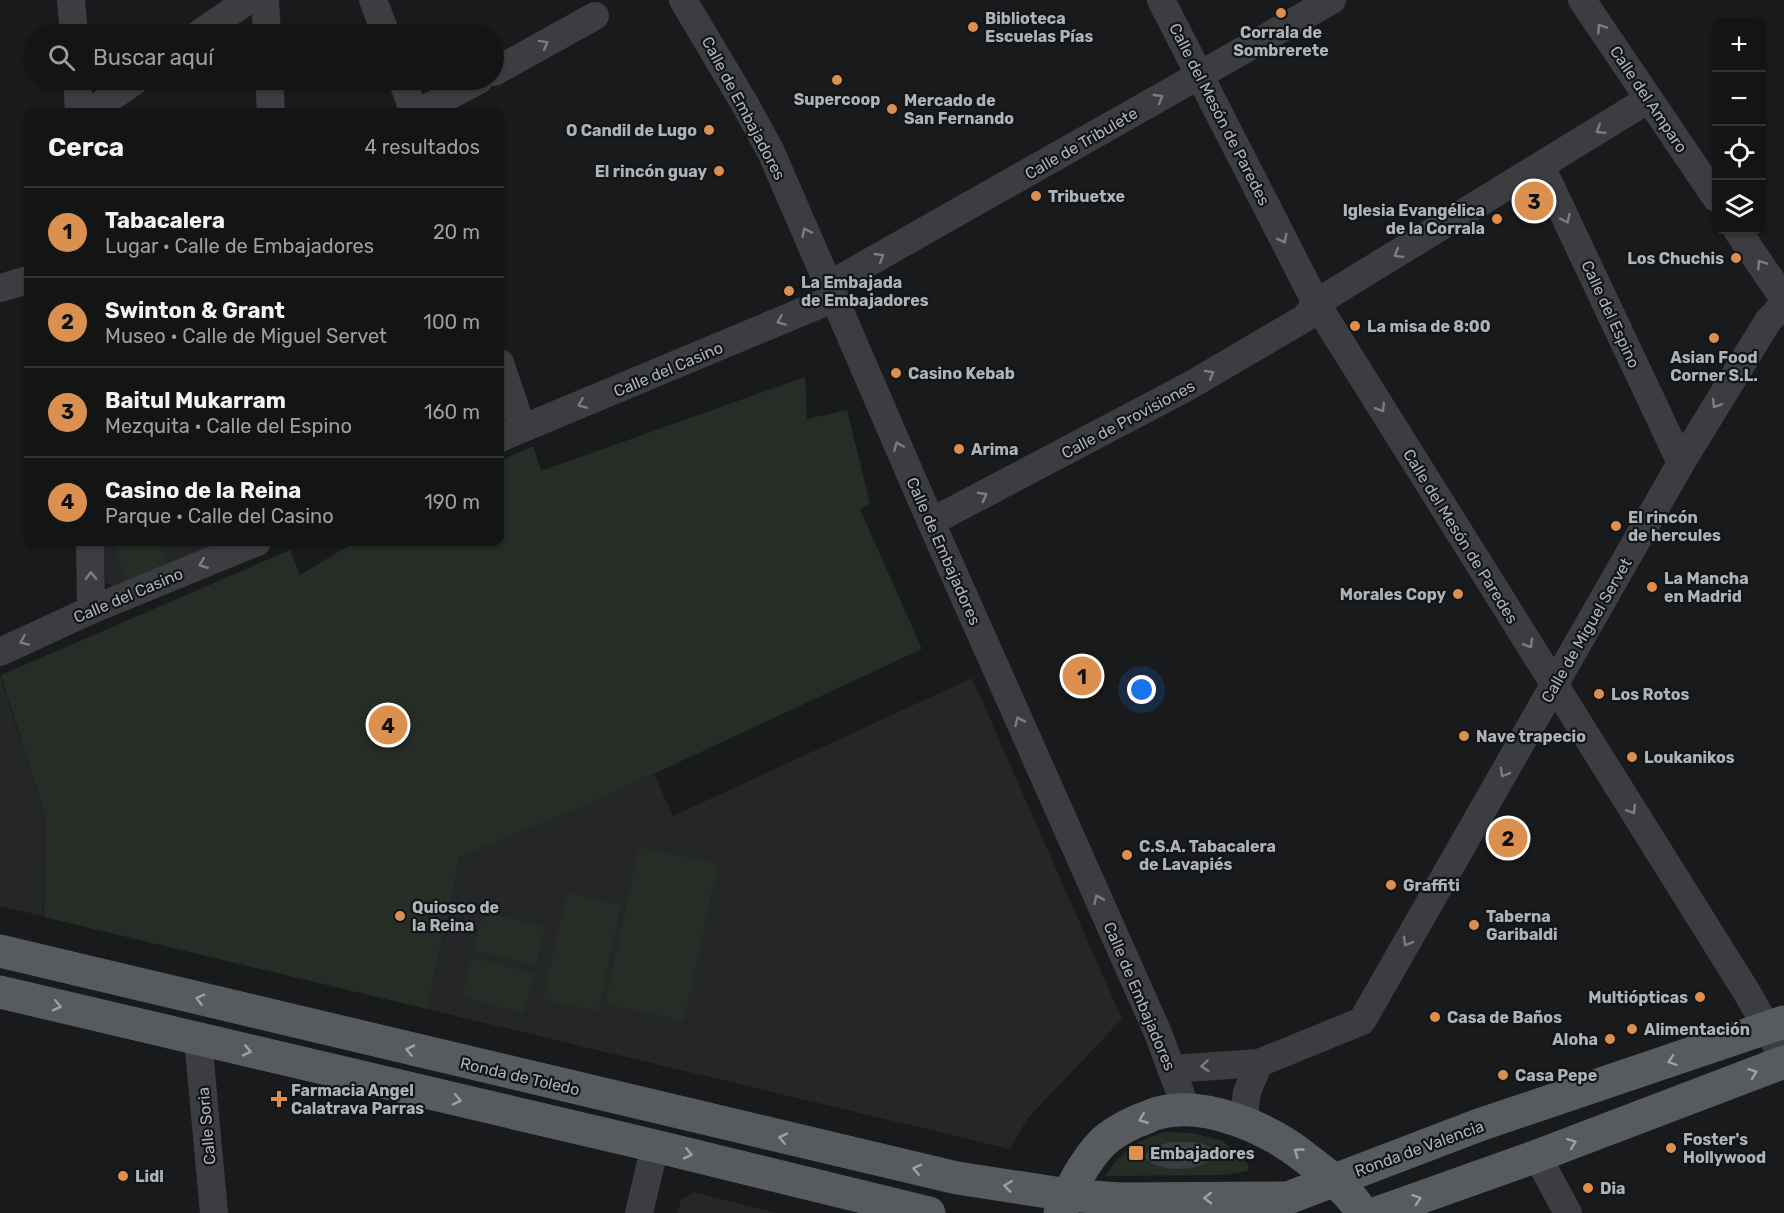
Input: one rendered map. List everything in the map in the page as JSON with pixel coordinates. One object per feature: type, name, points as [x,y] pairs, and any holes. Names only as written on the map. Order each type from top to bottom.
[{"type":"main road","name":"Ronda de Toledo","points":[[0,951],[840,1152],[1057,1200]]},
{"type":"main road","points":[[0,992],[655,1146],[928,1213]]},
{"type":"main road","name":"Ronda de Valencia","points":[[1057,1200],[1288,1198],[1479,1125],[1775,1025]]},
{"type":"main road","points":[[1377,1213],[1537,1156],[1784,1060]]},
{"type":"main road","points":[[1057,1200],[1103,1142],[1122,1128],[1159,1112],[1187,1111],[1214,1114],[1265,1131],[1297,1151],[1333,1180],[1362,1213]]},
{"type":"main road","points":[[1242,1213],[1288,1198]]},
{"type":"street","points":[[71,0],[73,24]]},
{"type":"street","points":[[213,24],[248,0]]},
{"type":"street","points":[[265,0],[266,24]]},
{"type":"street","points":[[374,0],[382,24]]},
{"type":"street","name":"Calle de Embajadores","points":[[683,0],[741,96],[771,152],[931,522],[1153,1023],[1187,1111]]},
{"type":"street","name":"Calle del Mesón de Paredes","points":[[1161,0],[1316,303],[1746,991],[1775,1025],[1784,1060]]},
{"type":"street","name":"Calle de Tribulete","points":[[832,292],[1199,75],[1332,0]]},
{"type":"street","name":"Calle del Amparo","points":[[1582,0],[1712,192]]},
{"type":"street","points":[[504,66],[595,16]]},
{"type":"street","points":[[78,90],[79,108]]},
{"type":"street","points":[[96,108],[122,90]]},
{"type":"street","points":[[270,90],[271,108]]},
{"type":"street","points":[[406,90],[412,108]]},
{"type":"street","points":[[426,108],[460,90]]},
{"type":"street","name":"Calle de Provisiones","points":[[931,522],[1189,386],[1305,318],[1316,303],[1649,99]]},
{"type":"street","name":"Calle del Espino","points":[[1541,166],[1681,463]]},
{"type":"street","points":[[1740,234],[1784,298]]},
{"type":"street","points":[[0,288],[24,281]]},
{"type":"street","name":"Calle del Casino","points":[[511,433],[832,292]]},
{"type":"street","name":"Calle de Miguel Servet","points":[[1171,1069],[1259,1063],[1362,1021],[1681,463],[1768,321],[1784,304]]},
{"type":"street","points":[[504,388],[511,433]]},
{"type":"street","points":[[90,546],[91,610]]},
{"type":"street","name":"Calle del Casino","points":[[0,652],[91,610],[247,546]]},
{"type":"street","name":"Calle Soria","points":[[198,1040],[214,1213]]},
{"type":"street","points":[[1243,1122],[1247,1092],[1259,1063]]},
{"type":"street","points":[[639,1213],[655,1146]]},
{"type":"street","points":[[1537,1156],[1568,1213]]},
{"type":"shaded area","points":[[805,377],[807,419],[847,410],[870,504],[860,509],[922,649],[587,805],[460,857],[427,1009],[44,917],[45,816],[1,675],[290,550],[300,575],[348,546],[504,546],[504,459],[533,446],[541,471]]},
{"type":"shaded area","points":[[104,546],[223,546],[118,589],[105,582]]},
{"type":"shaded area","points":[[115,546],[160,546],[168,566],[125,582]]},
{"type":"shaded area","points":[[0,675],[45,817],[43,916],[0,906]]},
{"type":"shaded area","points":[[972,678],[1122,1019],[1027,1119],[1010,1149],[427,1009],[460,857],[587,805],[654,774],[673,816]]},
{"type":"shaded area","points":[[639,847],[718,864],[684,1021],[605,1004]]},
{"type":"shaded area","points":[[567,893],[621,905],[598,1011],[543,999]]},
{"type":"shaded area","points":[[483,912],[545,927],[536,965],[474,950]]},
{"type":"shaded area","points":[[472,958],[534,973],[524,1013],[462,997]]},
{"type":"shaded area","points":[[1164,1132],[1192,1133],[1223,1141],[1249,1165],[1247,1171],[1224,1175],[1105,1176],[1130,1148]]},
{"type":"shaded area","points":[[1174,1142],[1202,1144],[1215,1153],[1210,1160],[1202,1164],[1181,1169],[1159,1166],[1151,1163],[1145,1157],[1153,1148]]},
{"type":"shaded area","points":[[693,1192],[777,1213],[677,1213],[681,1200]]},
{"type":"place","name":"Corrala de Sombrerete","points":[[1281,13]]},
{"type":"place","name":"Biblioteca Escuelas Pías","points":[[973,27]]},
{"type":"place","name":"Supercoop","points":[[837,80]]},
{"type":"place","name":"Mercado de San Fernando","points":[[892,109]]},
{"type":"place","name":"O Candil de Lugo","points":[[709,130]]},
{"type":"place","name":"El rincón guay","points":[[719,171]]},
{"type":"place","name":"Tribuetxe","points":[[1036,196]]},
{"type":"place","name":"Baitul Mukarram","points":[[1534,201]]},
{"type":"place","name":"Iglesia Evangélica de la Corrala","points":[[1497,219]]},
{"type":"place","name":"Los Chuchis","points":[[1736,258]]},
{"type":"place","name":"La Embajada de Embajadores","points":[[789,291]]},
{"type":"place","name":"La misa de 8:00","points":[[1355,326]]},
{"type":"place","name":"Asian Food Corner S.L.","points":[[1714,338]]},
{"type":"place","name":"Casino Kebab","points":[[896,373]]},
{"type":"place","name":"Arima","points":[[959,449]]},
{"type":"place","name":"El rincón de hercules","points":[[1616,526]]},
{"type":"place","name":"La Mancha en Madrid","points":[[1652,587]]},
{"type":"place","name":"Morales Copy","points":[[1458,594]]},
{"type":"place","name":"Tabacalera","points":[[1082,676]]},
{"type":"place","name":"Los Rotos","points":[[1599,694]]},
{"type":"place","name":"Casino de la Reina","points":[[388,725]]},
{"type":"place","name":"Nave trapecio","points":[[1464,736]]},
{"type":"place","name":"Loukanikos","points":[[1632,757]]},
{"type":"place","name":"Swinton & Grant","points":[[1508,838]]},
{"type":"place","name":"C.S.A. Tabacalera de Lavapiés","points":[[1127,855]]},
{"type":"place","name":"Graffiti","points":[[1391,885]]},
{"type":"place","name":"Quiosco de la Reina","points":[[400,916]]},
{"type":"place","name":"Taberna Garibaldi","points":[[1474,925]]},
{"type":"place","name":"Multiópticas","points":[[1700,997]]},
{"type":"place","name":"Casa de Baños","points":[[1435,1017]]},
{"type":"place","name":"Alimentación","points":[[1632,1029]]},
{"type":"place","name":"Aloha","points":[[1610,1039]]},
{"type":"place","name":"Casa Pepe","points":[[1503,1075]]},
{"type":"place","name":"Farmacia Angel Calatrava Parras","points":[[279,1099]]},
{"type":"place","name":"Foster's Hollywood","points":[[1671,1148]]},
{"type":"place","name":"Embajadores","points":[[1136,1153]]},
{"type":"place","name":"Lidl","points":[[123,1176]]},
{"type":"place","name":"Dia","points":[[1588,1188]]}]
